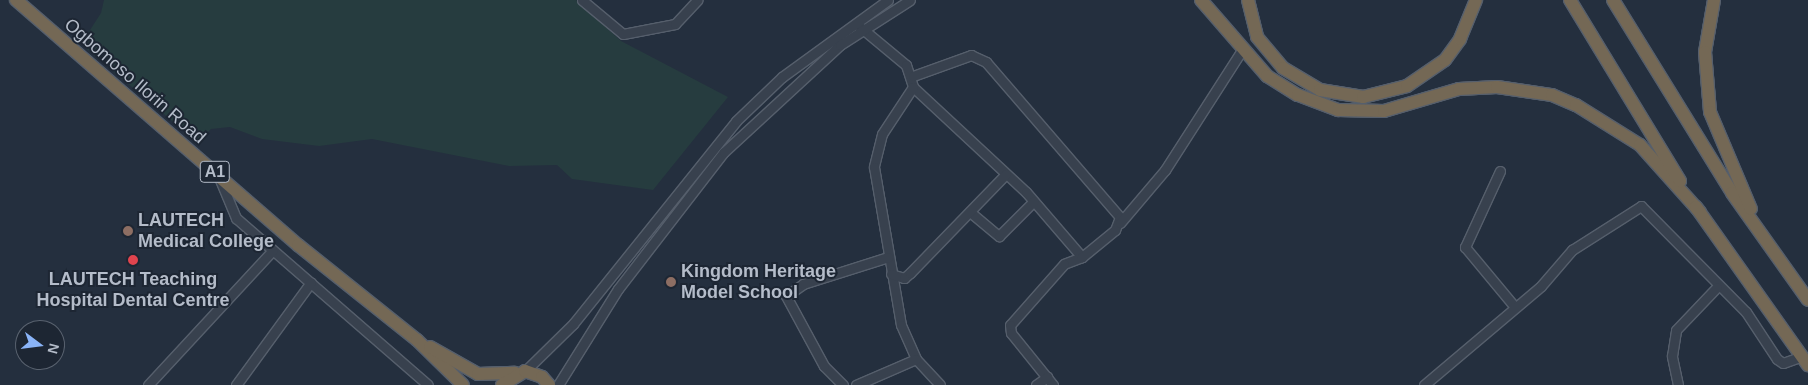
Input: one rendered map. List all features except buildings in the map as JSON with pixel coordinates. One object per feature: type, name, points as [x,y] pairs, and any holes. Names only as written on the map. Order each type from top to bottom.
[{"type":"highway","name":"Ogbomoso Ilorin Road","points":[[16,0],[218,175],[417,340]]},
{"type":"highway","points":[[1201,0],[1242,50],[1281,86],[1338,110],[1384,111],[1459,89],[1497,86],[1552,95],[1598,116],[1640,145],[1700,212]]},
{"type":"highway","points":[[1248,0],[1257,37],[1283,68],[1320,90],[1363,97],[1407,86],[1445,60],[1460,40],[1476,0]]},
{"type":"highway","points":[[1570,0],[1700,212],[1805,360]]},
{"type":"highway","points":[[1613,0],[1732,193],[1808,300]]},
{"type":"highway","points":[[1714,0],[1705,52],[1710,112],[1729,164],[1766,241]]},
{"type":"highway","name":"A1","points":[[417,340],[478,374],[520,372]]},
{"type":"highway","name":"A1","points":[[417,340],[463,385]]},
{"type":"highway","points":[[502,385],[520,372],[542,377],[549,385]]},
{"type":"street","points":[[582,0],[623,34],[676,24],[697,0]]},
{"type":"street","points":[[520,372],[573,324],[681,186],[736,121],[782,78],[854,22],[888,0]]},
{"type":"street","points":[[558,385],[618,289],[691,195],[745,130],[798,79],[863,29],[910,0]]},
{"type":"street","points":[[854,22],[906,64],[913,76],[913,87],[876,153],[876,184],[900,325],[916,358],[940,385]]},
{"type":"street","points":[[1053,385],[1011,333],[1010,325],[1064,264],[1082,257],[1120,223],[1165,170],[1242,50]]},
{"type":"street","points":[[913,76],[980,56],[1032,112],[1120,217],[1120,223]]},
{"type":"street","points":[[913,87],[1034,202],[1082,257]]},
{"type":"street","points":[[736,121],[745,130]]},
{"type":"street","points":[[1500,171],[1465,247],[1514,306]]},
{"type":"street","points":[[891,274],[904,278],[1006,174]]},
{"type":"street","points":[[218,175],[236,218],[428,385]]},
{"type":"street","points":[[681,186],[691,195]]},
{"type":"street","points":[[970,212],[999,236],[1034,202]]},
{"type":"street","points":[[1424,385],[1514,306],[1541,286],[1572,250],[1641,206],[1658,220],[1717,287],[1746,312],[1777,359],[1783,363],[1805,360]]},
{"type":"street","points":[[148,385],[272,251]]},
{"type":"street","points":[[843,385],[824,366],[786,296],[803,284],[888,257]]},
{"type":"street","points":[[248,385],[238,382],[311,282]]},
{"type":"street","points":[[1678,385],[1672,348],[1676,330],[1717,287]]},
{"type":"street","points":[[856,385],[916,358]]},
{"type":"street","points":[[1036,385],[1047,377]]},
{"type":"green space","points":[[104,0],[576,0],[621,41],[728,97],[653,190],[572,179],[557,165],[509,166],[372,139],[319,146],[262,139],[230,127],[211,129],[197,142],[81,44],[101,13]]},
{"type":"place","name":"LAUTECH Medical College","points":[[128,231]]},
{"type":"place","name":"LAUTECH Teaching Hospital Dental Centre","points":[[133,260]]},
{"type":"place","name":"Kingdom Heritage Model School","points":[[671,282]]}]
